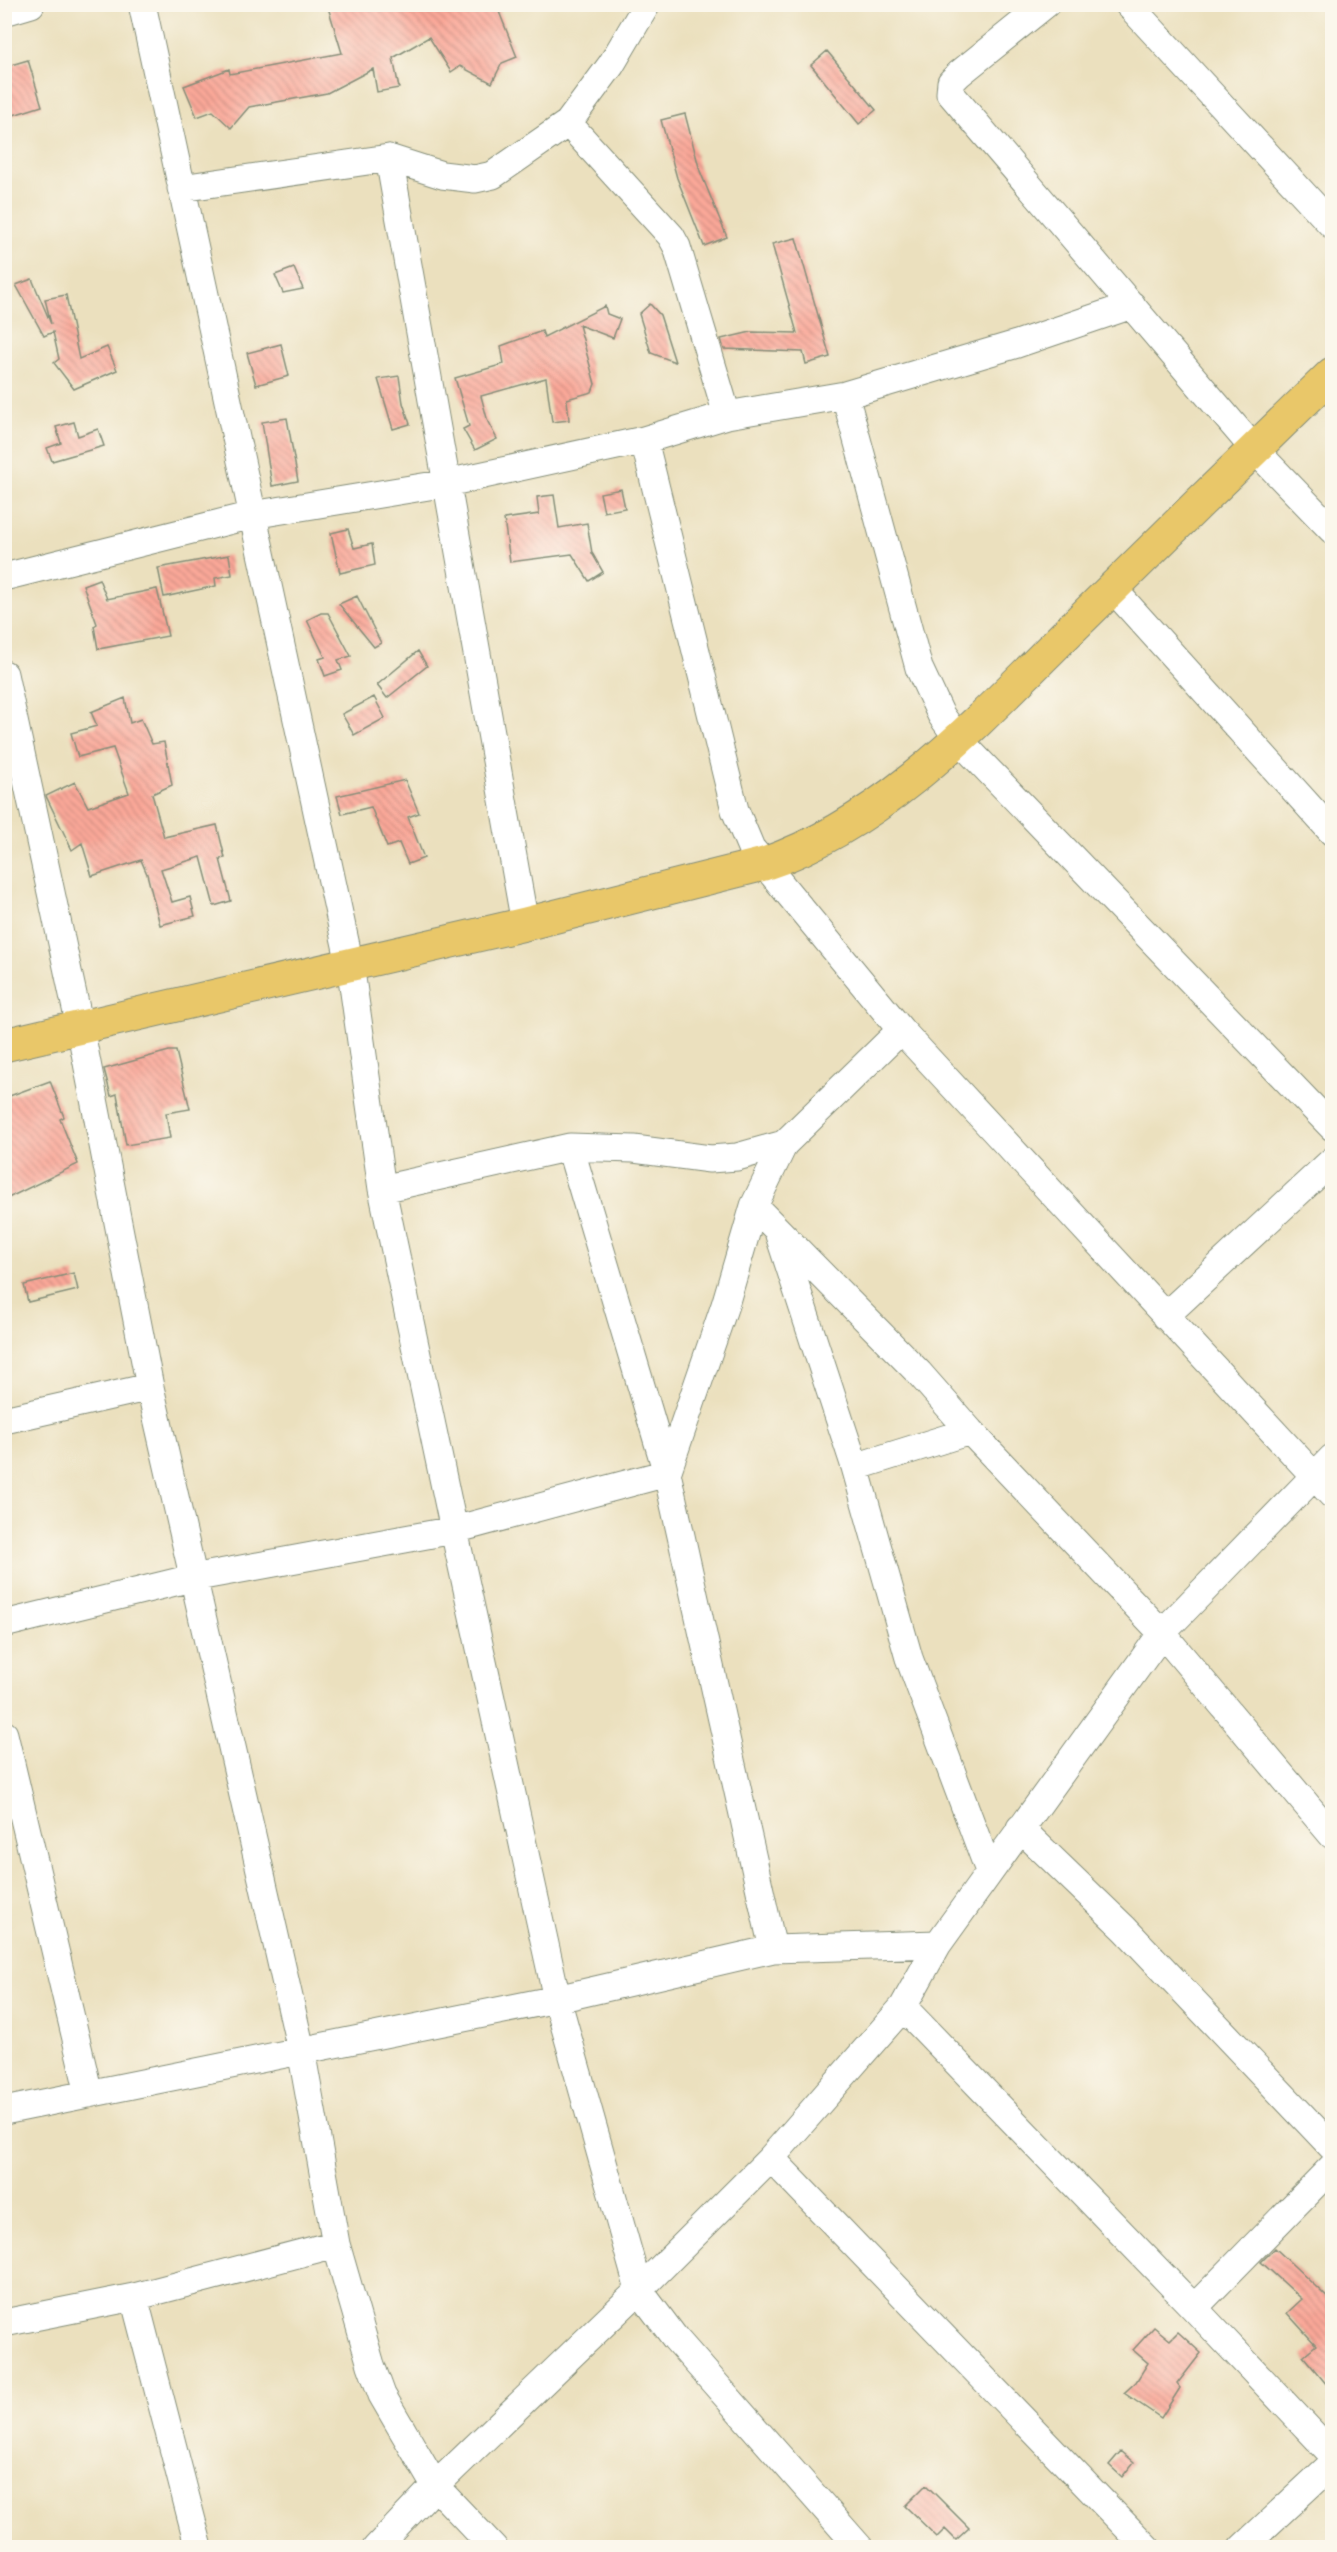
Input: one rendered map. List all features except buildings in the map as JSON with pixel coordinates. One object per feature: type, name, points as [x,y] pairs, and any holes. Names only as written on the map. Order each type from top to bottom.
[{"type":"main road","points":[[4,1045],[525,924],[764,864],[799,852],[867,811],[959,740],[1332,374]]},
{"type":"street","points":[[4,12],[31,4]]},
{"type":"street","points":[[142,4],[350,964],[382,1189],[453,1530],[557,1999],[639,2290],[675,2338],[860,2547]]},
{"type":"street","points":[[182,188],[389,158],[442,175],[484,178],[493,176],[568,123],[611,65],[647,4]]},
{"type":"street","points":[[1046,4],[959,74],[951,82],[950,93],[1254,449],[1332,530]]},
{"type":"street","points":[[1128,4],[1332,225]]},
{"type":"street","points":[[568,123],[671,236],[677,247],[727,415]]},
{"type":"street","points":[[389,158],[525,924]]},
{"type":"street","points":[[4,577],[252,515],[447,483],[644,440],[727,415],[845,395],[1017,344],[1132,304]]},
{"type":"street","points":[[845,395],[919,668],[941,715],[959,740],[1332,1127]]},
{"type":"street","points":[[376,2547],[435,2486],[639,2290],[771,2158],[903,2007],[938,1944],[1162,1633],[1327,1476],[1165,1316],[901,1030],[751,848],[735,810],[644,440]]},
{"type":"street","points":[[1113,589],[1332,832]]},
{"type":"street","points":[[4,674],[80,1027],[150,1387],[301,2050],[336,2244],[382,2395],[435,2486],[494,2547]]},
{"type":"street","points":[[667,1473],[725,1305],[754,1206],[784,1144],[901,1030]]},
{"type":"street","points":[[382,1189],[570,1147],[634,1149],[710,1159],[737,1157],[784,1144]]},
{"type":"street","points":[[570,1147],[667,1473],[773,1949]]},
{"type":"street","points":[[1165,1316],[1332,1161]]},
{"type":"street","points":[[754,1206],[919,1373],[970,1431],[1162,1633],[1332,1835]]},
{"type":"street","points":[[777,1228],[855,1467],[909,1658],[989,1871]]},
{"type":"street","points":[[4,1419],[150,1387]]},
{"type":"street","points":[[855,1467],[970,1431]]},
{"type":"street","points":[[4,1624],[192,1578],[453,1530],[667,1473]]},
{"type":"street","points":[[4,1734],[88,2094]]},
{"type":"street","points":[[1020,1828],[1125,1929],[1332,2147]]},
{"type":"street","points":[[4,2111],[557,1999],[773,1949],[938,1944]]},
{"type":"street","points":[[903,2007],[1332,2454]]},
{"type":"street","points":[[771,2158],[1148,2547]]},
{"type":"street","points":[[1194,2308],[1332,2167]]},
{"type":"street","points":[[4,2323],[134,2297],[336,2244]]},
{"type":"street","points":[[134,2297],[200,2547]]},
{"type":"street","points":[[1242,2547],[1332,2464]]}]
